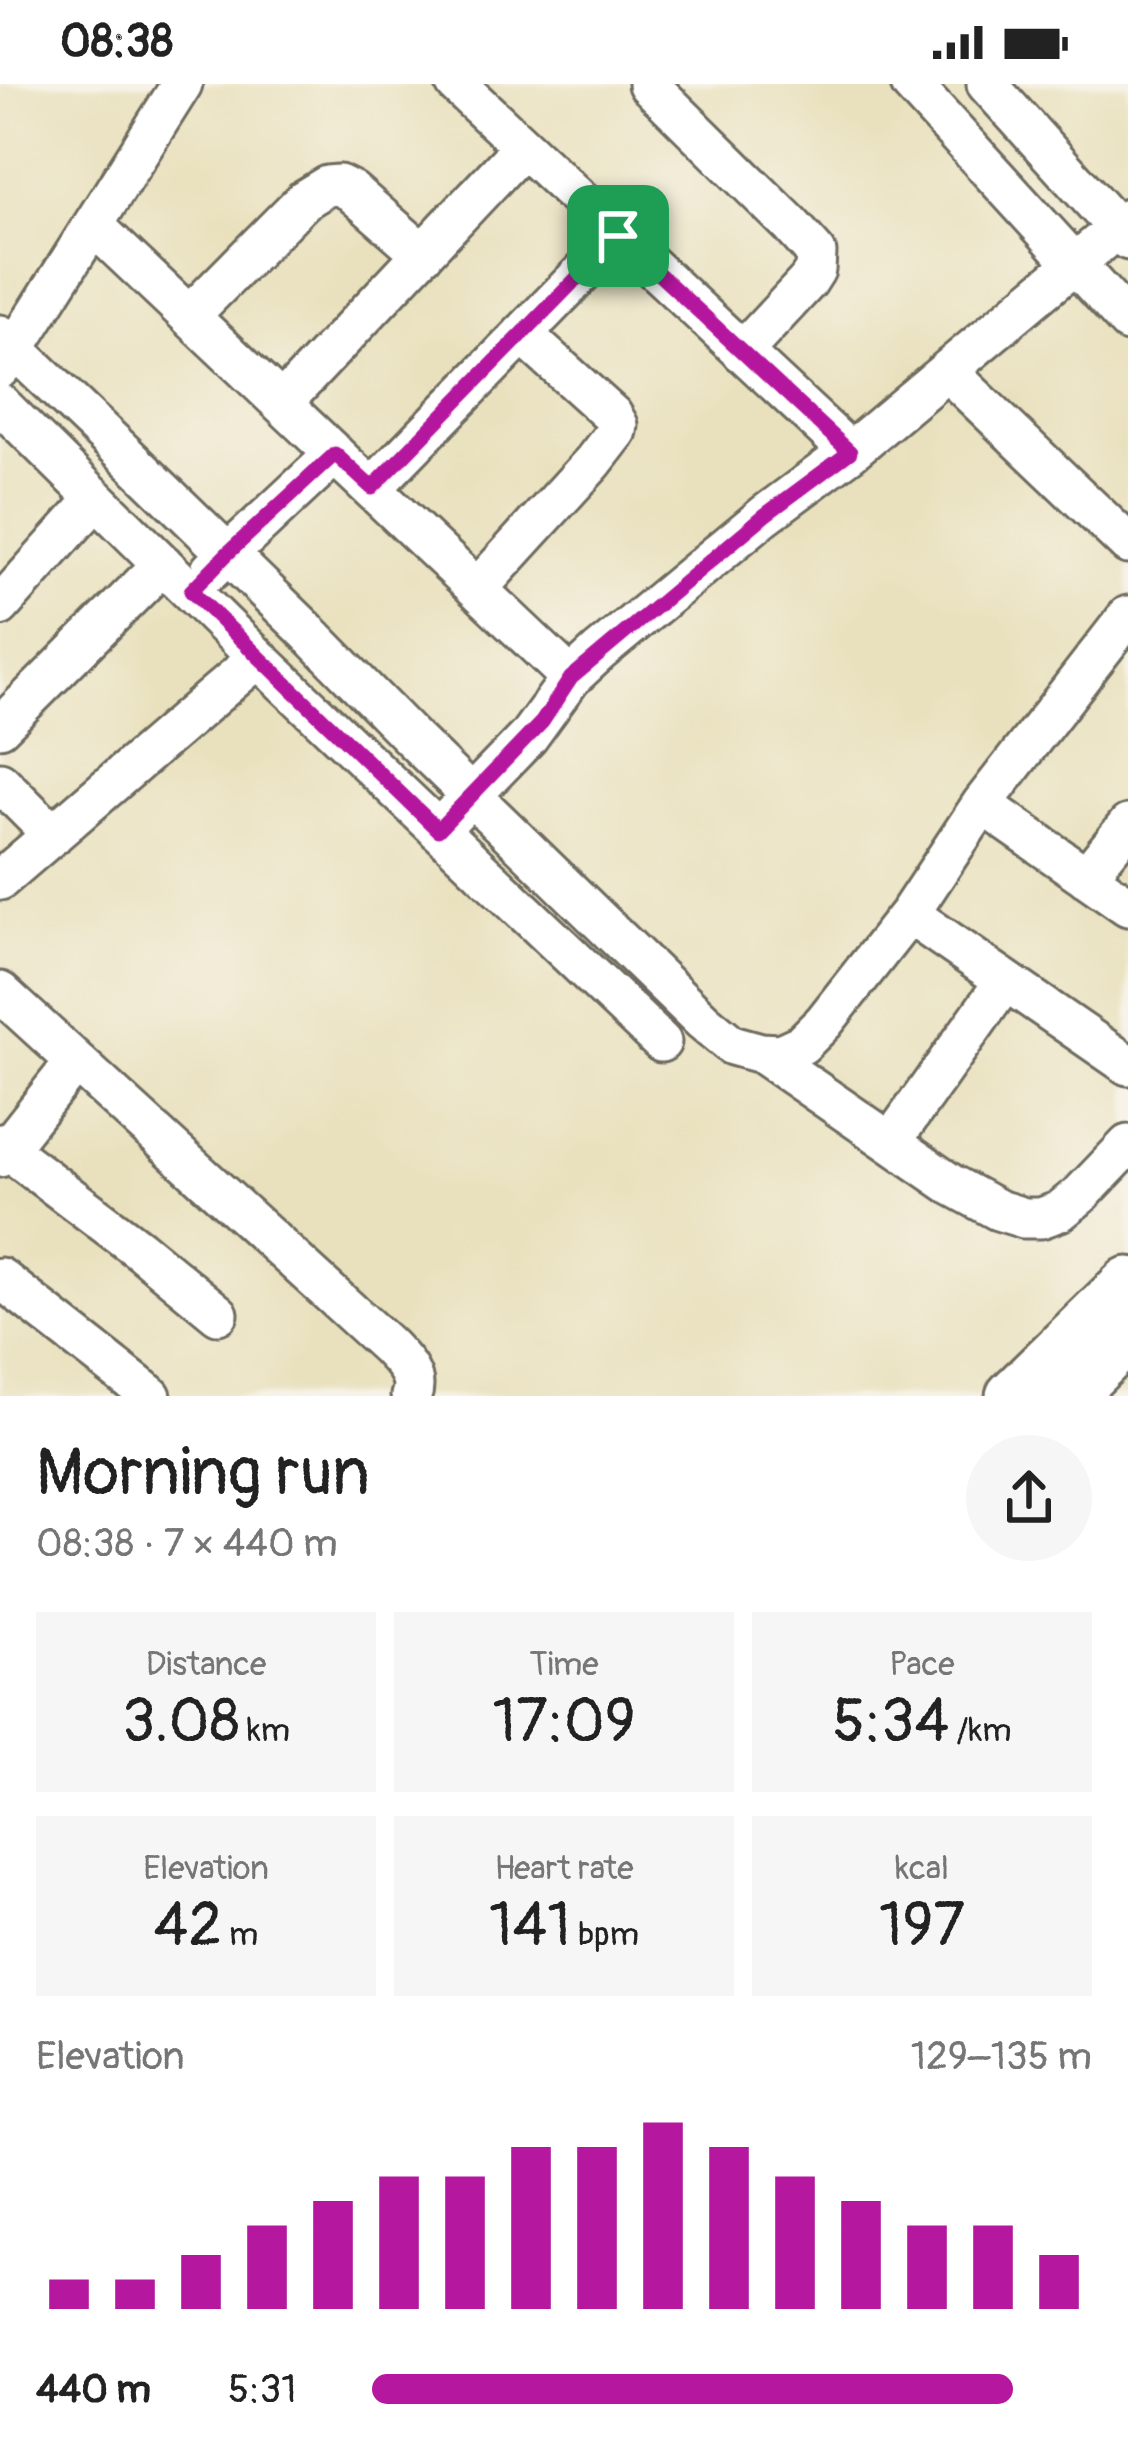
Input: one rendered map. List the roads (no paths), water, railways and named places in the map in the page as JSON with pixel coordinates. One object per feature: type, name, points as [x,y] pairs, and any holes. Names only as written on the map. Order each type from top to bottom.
[{"type":"main road","points":[[1012,1396],[1128,1283]]},
{"type":"main road","points":[[1068,1396],[1128,1337]]},
{"type":"street","points":[[182,84],[93,225],[5,351],[127,454],[471,796],[732,1045],[780,1054],[802,1044],[824,1022],[909,914],[982,804],[1128,616]]},
{"type":"street","points":[[456,84],[850,452]]},
{"type":"street","points":[[648,84],[816,253],[815,270],[808,281],[742,352]]},
{"type":"street","points":[[911,84],[1128,322]]},
{"type":"street","points":[[438,830],[542,722],[571,678],[765,515],[850,452],[1124,229],[987,84]]},
{"type":"street","points":[[282,404],[523,147]]},
{"type":"street","points":[[189,316],[296,208],[327,186],[351,190],[423,254]]},
{"type":"street","points":[[93,225],[571,678]]},
{"type":"street","points":[[372,488],[618,236]]},
{"type":"street","points":[[478,588],[617,431],[612,415],[522,334]]},
{"type":"street","points":[[947,371],[1128,544]]},
{"type":"street","points":[[0,404],[94,500],[661,1042]]},
{"type":"street","points":[[0,727],[177,578],[227,554],[335,454]]},
{"type":"street","points":[[0,606],[94,500]]},
{"type":"street","points":[[0,880],[258,658]]},
{"type":"street","points":[[0,782],[53,835]]},
{"type":"street","points":[[982,804],[1128,906]]},
{"type":"street","points":[[1086,877],[1128,826]]},
{"type":"street","points":[[909,914],[1128,1065]]},
{"type":"street","points":[[891,1142],[1005,981]]},
{"type":"street","points":[[0,992],[388,1346],[413,1378],[411,1396]]},
{"type":"street","points":[[761,1053],[968,1193],[998,1210],[1024,1217],[1060,1211],[1128,1145]]},
{"type":"street","points":[[75,1062],[2,1150],[139,1249],[218,1314]]},
{"type":"street","points":[[0,1278],[151,1396]]}]
